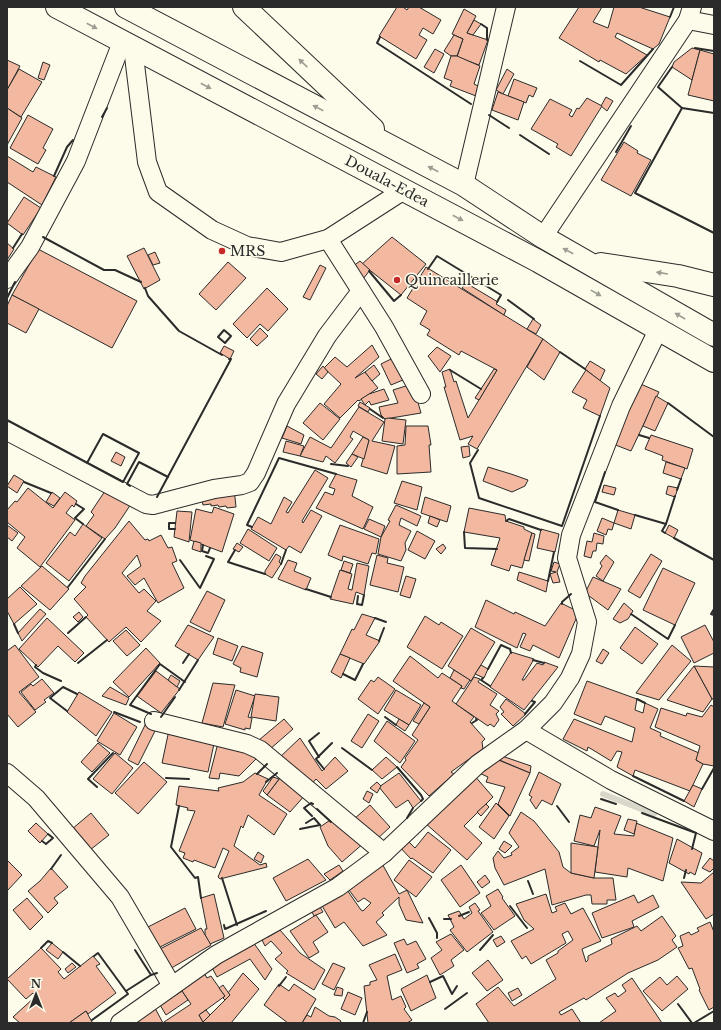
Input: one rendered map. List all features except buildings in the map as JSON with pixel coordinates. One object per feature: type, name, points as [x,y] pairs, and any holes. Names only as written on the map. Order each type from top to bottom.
[{"type":"highway","name":"Douala-Edea","points":[[57,7],[404,190],[659,328],[714,360]]},
{"type":"highway","points":[[126,7],[464,185],[543,237],[714,335]]},
{"type":"highway","points":[[244,7],[393,147]]},
{"type":"highway","points":[[588,262],[678,276],[714,285]]},
{"type":"street","points":[[464,185],[506,7]]},
{"type":"street","points":[[543,237],[690,13],[714,25]]},
{"type":"street","points":[[128,45],[147,162],[158,192],[212,230],[247,246],[281,252],[328,239],[404,190]]},
{"type":"street","points":[[7,279],[30,247],[76,161],[128,45]]},
{"type":"street","points":[[328,239],[384,327],[421,394]]},
{"type":"street","points":[[7,431],[146,504],[153,505],[214,489],[242,485],[250,482],[256,473],[286,404],[327,336],[361,291]]},
{"type":"street","points":[[120,1023],[216,955],[338,887],[384,854],[478,764],[526,730],[553,703],[570,678],[581,654],[586,622],[567,558],[571,535],[621,406],[659,328]]},
{"type":"street","points":[[154,721],[247,744],[260,750],[384,854]]},
{"type":"street","points":[[526,730],[611,780],[714,831]]},
{"type":"street","points":[[7,773],[36,798],[120,897],[172,986]]},
{"type":"waterway","points":[[603,794],[654,814]]},
{"type":"wall","points":[[670,17],[674,7]]},
{"type":"wall","points":[[481,24],[487,28],[487,40]]},
{"type":"wall","points":[[380,37],[377,43],[471,104]]},
{"type":"wall","points":[[695,48],[714,51]]},
{"type":"wall","points":[[580,61],[621,85],[653,49]]},
{"type":"wall","points":[[672,67],[658,87],[682,108],[714,113]]},
{"type":"wall","points":[[102,117],[107,108]]},
{"type":"wall","points":[[682,108],[635,193],[714,233]]},
{"type":"wall","points":[[489,115],[509,128]]},
{"type":"wall","points":[[616,152],[631,126]]},
{"type":"wall","points":[[520,135],[549,154]]},
{"type":"wall","points":[[54,176],[67,147],[73,140]]},
{"type":"wall","points":[[13,248],[22,234]]},
{"type":"wall","points":[[43,237],[104,270],[115,270],[141,282]]},
{"type":"wall","points":[[428,269],[437,256],[501,295],[497,302]]},
{"type":"wall","points":[[369,271],[394,301],[401,295]]},
{"type":"wall","points":[[7,298],[15,282]]},
{"type":"wall","points":[[145,288],[148,296],[179,331],[222,355]]},
{"type":"wall","points":[[508,300],[534,319]]},
{"type":"wall","points":[[224,330],[231,336],[225,343],[218,337],[224,330]]},
{"type":"wall","points":[[560,352],[585,369]]},
{"type":"wall","points":[[157,497],[231,359],[229,359]]},
{"type":"wall","points":[[450,370],[481,389]]},
{"type":"wall","points":[[668,403],[714,437]]},
{"type":"wall","points":[[370,409],[383,418]]},
{"type":"wall","points":[[478,450],[470,463],[479,498],[562,526],[600,416]]},
{"type":"wall","points":[[7,420],[123,482],[139,453],[103,434],[87,463]]},
{"type":"wall","points":[[639,435],[649,438]]},
{"type":"wall","points":[[252,527],[247,525],[279,458],[336,474]]},
{"type":"wall","points":[[130,486],[127,484],[139,462],[168,477]]},
{"type":"wall","points":[[331,464],[348,466]]},
{"type":"wall","points":[[605,472],[595,502],[618,510]]},
{"type":"wall","points":[[677,490],[681,479]]},
{"type":"wall","points":[[24,482],[51,493]]},
{"type":"wall","points":[[665,533],[662,531],[666,524],[675,496]]},
{"type":"wall","points":[[76,504],[84,509],[75,518],[83,524]]},
{"type":"wall","points":[[635,515],[666,524]]},
{"type":"wall","points":[[506,521],[509,519],[541,530]]},
{"type":"wall","points":[[175,523],[169,523],[169,529],[175,529]]},
{"type":"wall","points":[[464,532],[465,548],[497,549]]},
{"type":"wall","points":[[674,538],[714,560]]},
{"type":"wall","points":[[68,587],[105,539]]},
{"type":"wall","points":[[203,545],[202,551],[208,553],[210,548]]},
{"type":"wall","points":[[235,550],[228,562],[265,574]]},
{"type":"wall","points":[[281,564],[286,550]]},
{"type":"wall","points":[[548,581],[554,552]]},
{"type":"wall","points":[[180,560],[200,588],[214,559],[206,556]]},
{"type":"wall","points":[[306,589],[331,597]]},
{"type":"wall","points":[[562,604],[562,602],[571,594]]},
{"type":"wall","points":[[358,596],[357,604],[362,605],[364,595]]},
{"type":"wall","points":[[714,609],[711,614],[714,615]]},
{"type":"wall","points":[[631,614],[668,639],[675,625]]},
{"type":"wall","points":[[68,633],[86,617]]},
{"type":"wall","points":[[375,618],[386,622]]},
{"type":"wall","points":[[14,624],[18,633]]},
{"type":"wall","points":[[379,641],[384,628]]},
{"type":"wall","points":[[78,663],[107,640]]},
{"type":"wall","points":[[488,669],[501,645],[510,649],[511,653]]},
{"type":"wall","points":[[183,663],[189,654]]},
{"type":"wall","points":[[179,690],[198,660]]},
{"type":"wall","points":[[533,660],[544,663]]},
{"type":"wall","points":[[151,714],[130,705],[160,664],[185,682]]},
{"type":"wall","points":[[343,674],[355,680],[363,664]]},
{"type":"wall","points":[[36,665],[35,667],[43,673],[61,681]]},
{"type":"wall","points":[[483,678],[481,680],[490,686]]},
{"type":"wall","points":[[67,711],[50,698],[63,687],[77,694]]},
{"type":"wall","points":[[161,717],[175,697]]},
{"type":"wall","points":[[637,699],[645,703]]},
{"type":"wall","points":[[525,714],[535,702],[532,701]]},
{"type":"wall","points":[[114,712],[140,722]]},
{"type":"wall","points":[[385,717],[396,725]]},
{"type":"wall","points":[[472,723],[477,720],[476,719]]},
{"type":"wall","points":[[319,733],[309,741],[319,757]]},
{"type":"wall","points":[[324,769],[316,759],[332,743]]},
{"type":"wall","points":[[342,748],[372,770]]},
{"type":"wall","points":[[97,787],[88,779],[113,753]]},
{"type":"wall","points":[[257,774],[267,764]]},
{"type":"wall","points":[[397,767],[421,795],[423,799],[421,801]]},
{"type":"wall","points":[[702,789],[714,768]]},
{"type":"wall","points":[[266,782],[277,773]]},
{"type":"wall","points":[[633,776],[684,801]]},
{"type":"wall","points":[[166,778],[189,779]]},
{"type":"wall","points":[[601,799],[616,804]]},
{"type":"wall","points":[[312,816],[304,808],[311,803],[313,804]]},
{"type":"wall","points":[[179,806],[171,847],[195,878],[198,877],[201,898]]},
{"type":"wall","points":[[557,806],[569,822]]},
{"type":"wall","points":[[407,818],[413,808]]},
{"type":"wall","points":[[317,809],[331,822]]},
{"type":"wall","points":[[642,813],[696,833],[692,849]]},
{"type":"wall","points":[[306,823],[314,818],[320,825]]},
{"type":"wall","points":[[300,829],[320,825]]},
{"type":"wall","points":[[42,841],[46,844],[53,838],[48,834]]},
{"type":"wall","points":[[51,869],[61,855]]},
{"type":"wall","points":[[684,878],[686,870]]},
{"type":"wall","points":[[222,878],[237,925]]},
{"type":"wall","points":[[528,881],[533,894]]},
{"type":"wall","points":[[510,906],[527,928]]},
{"type":"wall","points":[[224,925],[225,929],[266,911]]},
{"type":"wall","points":[[459,916],[469,912]]},
{"type":"wall","points":[[429,918],[437,933],[437,938]]},
{"type":"wall","points":[[444,919],[451,919]]},
{"type":"wall","points":[[480,950],[493,935]]},
{"type":"wall","points":[[41,948],[48,941],[52,943]]},
{"type":"wall","points":[[135,950],[151,975]]},
{"type":"wall","points":[[63,952],[80,966]]},
{"type":"wall","points":[[92,1020],[128,994],[98,953],[94,956]]},
{"type":"wall","points":[[126,991],[151,975],[157,973]]},
{"type":"wall","points":[[430,982],[443,976],[452,994],[457,986]]},
{"type":"wall","points":[[279,986],[286,977]]},
{"type":"wall","points":[[445,1009],[467,993]]},
{"type":"wall","points":[[678,1004],[692,1023]]},
{"type":"wall","points":[[694,1023],[714,1011]]},
{"type":"wall","points":[[363,1023],[367,1012]]},
{"type":"place","name":"MRS","points":[[222,251]]},
{"type":"place","name":"Quincaillerie","points":[[397,280]]}]
